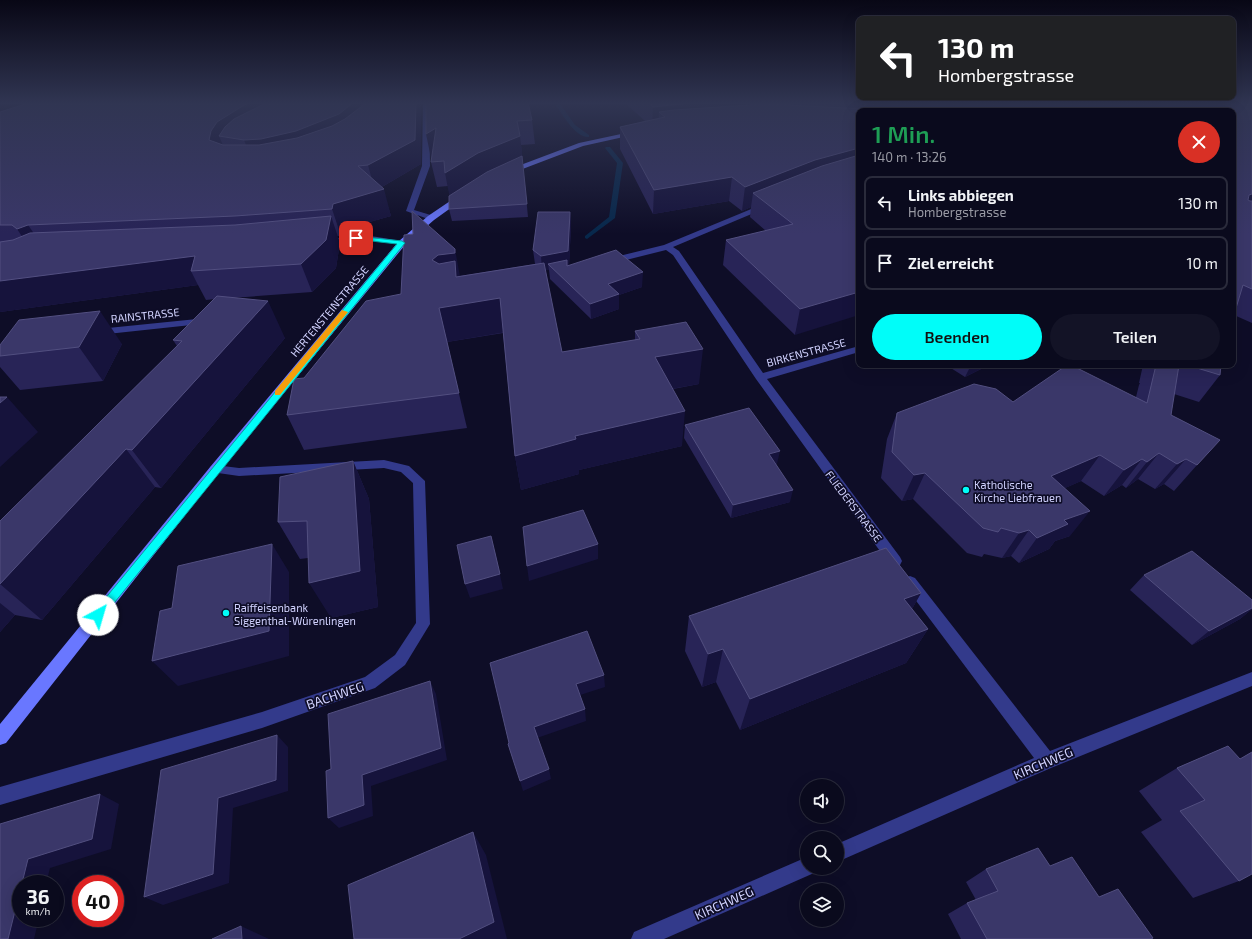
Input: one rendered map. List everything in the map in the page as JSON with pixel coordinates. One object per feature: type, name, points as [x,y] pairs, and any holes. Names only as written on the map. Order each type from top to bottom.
[{"type":"street","points":[[426,146],[426,166],[410,211],[431,218]]},
{"type":"street","points":[[502,174],[522,165],[576,146]]},
{"type":"street","name":"HERTENSTEINSTRASSE","points":[[0,737],[215,469],[402,243],[431,218],[472,191]]},
{"type":"street","points":[[597,264],[667,247],[775,202]]},
{"type":"street","points":[[312,242],[356,238],[402,243]]},
{"type":"street","name":"FLIEDERSTRASSE","points":[[667,247],[676,253],[760,377],[930,609],[1047,761]]},
{"type":"street","name":"RAINSTRASSE","points":[[86,334],[220,319]]},
{"type":"street","name":"BIRKENSTRASSE","points":[[760,377],[794,369],[856,351]]},
{"type":"street","name":"BACHWEG","points":[[0,796],[270,718],[370,683],[400,660],[423,624],[419,481],[405,469],[384,464],[239,472],[215,469]]},
{"type":"street","name":"KIRCHWEG","points":[[844,850],[1047,761],[1252,679]]},
{"type":"street","name":"KIRCHWEG","points":[[641,939],[800,869]]},
{"type":"building","points":[[0,146],[404,146],[368,165],[358,166],[384,189],[333,204],[332,209],[235,216],[28,225],[17,229],[12,225],[0,225]]},
{"type":"building","points":[[433,146],[496,146],[478,153],[445,173],[444,161],[431,162]]},
{"type":"building","points":[[630,146],[856,146],[856,149],[815,160],[745,187],[732,177],[654,190]]},
{"type":"building","points":[[1236,146],[1252,146],[1252,194],[1249,195],[1248,200],[1252,201],[1252,289],[1243,285],[1236,308]]},
{"type":"building","points":[[522,156],[527,204],[449,209],[449,196],[487,172]]},
{"type":"building","points":[[856,156],[856,293],[800,309],[726,240],[793,224],[753,193],[822,166]]},
{"type":"building","points":[[412,211],[455,249],[455,253],[438,255],[432,260],[439,264],[455,261],[456,277],[544,263],[562,352],[640,339],[635,331],[686,322],[703,349],[655,357],[685,411],[575,436],[576,439],[515,456],[500,298],[439,308],[459,393],[287,415],[294,379],[304,378],[366,301],[401,294],[404,235],[413,234]]},
{"type":"building","points":[[538,212],[570,212],[568,251],[541,256],[533,250]]},
{"type":"building","points":[[331,216],[326,240],[301,264],[191,271],[195,256],[0,281],[0,242],[13,240],[30,233],[235,225]]},
{"type":"building","points":[[616,250],[643,272],[608,284],[619,294],[590,304],[548,264],[567,260],[567,266]]},
{"type":"building","points":[[217,296],[268,301],[132,450],[126,449],[0,584],[0,521],[182,341],[173,340]]},
{"type":"building","points":[[100,311],[79,347],[0,356],[0,345],[19,320]]},
{"type":"building","points":[[1063,368],[1077,368],[1147,403],[1155,368],[1179,368],[1171,415],[1220,440],[1197,465],[1186,459],[1177,464],[1159,453],[1147,462],[1142,459],[1124,470],[1100,455],[1051,476],[1090,511],[1064,520],[1068,524],[1037,538],[1029,530],[1019,533],[1001,528],[998,532],[983,528],[925,473],[914,475],[892,452],[897,413],[974,384],[996,389],[1013,402]]},
{"type":"building","points":[[1197,368],[1221,368],[1220,375]]},
{"type":"building","points":[[0,397],[7,397],[0,403]]},
{"type":"building","points":[[749,408],[780,451],[769,454],[793,490],[733,505],[685,425]]},
{"type":"building","points":[[353,461],[360,571],[309,583],[307,521],[278,522],[280,477]]},
{"type":"building","points":[[583,510],[598,544],[527,566],[523,527]]},
{"type":"building","points":[[491,536],[500,574],[465,584],[457,545]]},
{"type":"building","points":[[272,544],[269,631],[152,661],[160,611],[172,608],[178,566]]},
{"type":"building","points":[[886,548],[921,593],[904,599],[928,629],[750,699],[723,649],[708,654],[689,616]]},
{"type":"building","points":[[1192,551],[1252,600],[1252,608],[1209,631],[1144,575]]},
{"type":"building","points":[[587,631],[604,675],[576,684],[585,709],[534,727],[549,769],[520,781],[508,744],[490,663]]},
{"type":"building","points":[[430,681],[441,748],[362,775],[364,805],[328,818],[326,771],[331,769],[328,714]]},
{"type":"building","points":[[277,735],[276,780],[218,798],[213,874],[144,897],[161,770]]},
{"type":"building","points":[[1228,746],[1240,759],[1252,752],[1252,874],[1239,881],[1180,811],[1205,800],[1177,768]]},
{"type":"building","points":[[100,794],[92,839],[28,859],[24,875],[12,875],[12,923],[8,939],[0,939],[0,824]]},
{"type":"building","points":[[473,832],[494,922],[459,939],[354,939],[348,885]]},
{"type":"building","points":[[1038,848],[1050,866],[1072,857],[1099,897],[1118,889],[1153,938],[987,939],[967,903],[998,891],[986,869]]},
{"type":"building","points":[[241,926],[242,939],[212,939]]},
{"type":"waterway","points":[[587,237],[612,218],[620,163],[608,148]]},
{"type":"slow traffic","points":[[277,393],[344,312]]},
{"type":"place","name":"Katholische Kirche Liebfrauen","points":[[966,490]]},
{"type":"place","name":"Raiffeisenbank Siggenthal-Würenlingen","points":[[226,613]]},
{"type":"route","points":[[98,615],[215,469],[402,243],[371,238],[356,238]]}]
